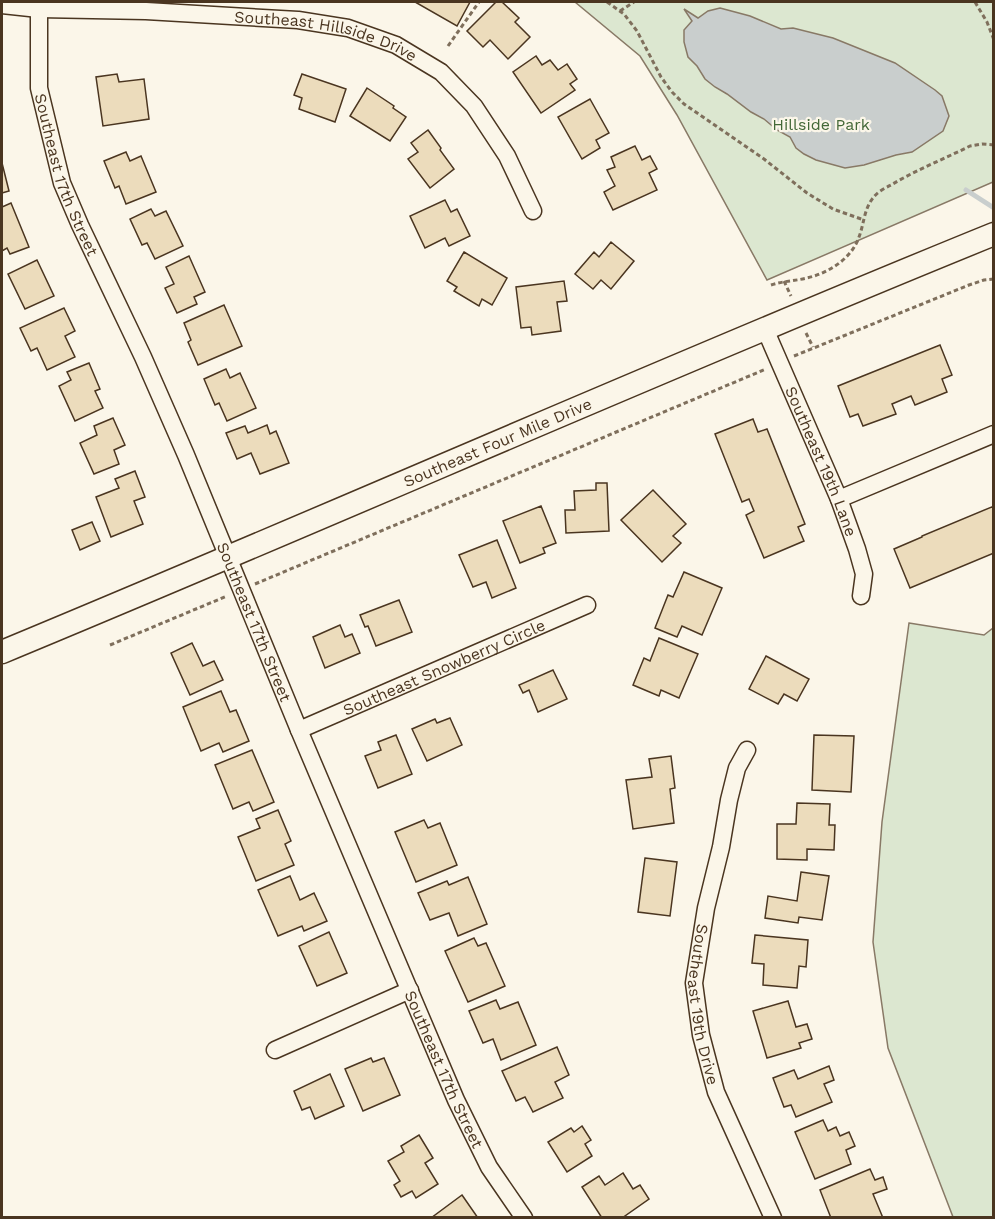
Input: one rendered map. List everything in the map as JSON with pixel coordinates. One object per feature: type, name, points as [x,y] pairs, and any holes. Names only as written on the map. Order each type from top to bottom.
[{"type":"main road","name":"Southeast Four Mile Drive","points":[[2,652],[821,304],[993,234]]},
{"type":"street","name":"Southeast Hillside Drive","points":[[2,5],[39,9],[146,11],[298,20],[348,28],[396,45],[441,72],[474,106],[507,156],[533,211]]},
{"type":"street","name":"Southeast 17th Street","points":[[39,9],[39,88],[62,183],[143,357],[229,557],[456,1100],[489,1167],[524,1218]]},
{"type":"street","name":"Southeast 19th Lane","points":[[765,329],[857,549],[864,574],[861,596]]},
{"type":"street","points":[[838,499],[993,434]]},
{"type":"street","name":"Southeast Snowberry Circle","points":[[299,729],[587,605]]},
{"type":"street","name":"Southeast 19th Drive","points":[[747,750],[737,768],[729,800],[721,848],[706,908],[694,983],[701,1035],[716,1092],[773,1218]]},
{"type":"street","points":[[275,1050],[410,990]]},
{"type":"path","points":[[448,46],[479,2]]},
{"type":"path","points":[[607,2],[620,11],[637,31],[672,92],[684,104],[764,159],[807,193],[833,209],[864,220]]},
{"type":"path","points":[[620,11],[634,2]]},
{"type":"path","points":[[975,2],[987,22],[993,40]]},
{"type":"path","points":[[771,285],[808,278],[840,263],[854,248],[873,197],[899,180],[970,146],[993,145]]},
{"type":"path","points":[[110,645],[813,347],[969,285],[993,279]]},
{"type":"green space","name":"Hillside Park","points":[[575,2],[992,2],[994,4],[993,182],[767,280],[677,115],[640,56]]},
{"type":"green space","points":[[909,623],[984,635],[993,628],[993,1217],[953,1217],[888,1048],[873,942],[882,822]]},
{"type":"shaded area","points":[[720,8],[750,16],[781,29],[793,28],[833,38],[895,63],[942,96],[949,116],[943,131],[912,152],[864,165],[845,168],[816,160],[804,154],[796,148],[790,137],[705,79],[688,57],[684,30],[692,21],[684,9],[698,18],[708,11]]},
{"type":"building","points":[[415,2],[470,2],[457,26]]},
{"type":"building","points":[[496,2],[502,2],[519,18],[515,22],[530,37],[508,59],[490,40],[483,47],[467,31]]},
{"type":"building","points":[[536,56],[542,65],[550,60],[558,70],[567,64],[577,79],[570,84],[575,90],[541,113],[513,72]]},
{"type":"building","points":[[117,74],[119,82],[144,79],[149,119],[103,126],[96,77]]},
{"type":"building","points":[[302,74],[346,89],[335,122],[299,109],[302,98],[294,95]]},
{"type":"building","points":[[367,88],[406,117],[390,141],[350,116]]},
{"type":"building","points":[[590,99],[609,133],[596,140],[600,148],[582,159],[558,117]]},
{"type":"building","points":[[428,130],[454,169],[430,188],[408,159],[418,152],[411,143]]},
{"type":"building","points":[[635,146],[642,160],[650,156],[657,169],[649,173],[657,190],[613,210],[604,192],[615,186],[607,170],[615,167],[611,157]]},
{"type":"building","points":[[126,152],[130,161],[141,156],[156,192],[126,204],[119,186],[115,188],[104,161]]},
{"type":"building","points":[[2,163],[9,191],[2,193]]},
{"type":"building","points":[[445,200],[451,212],[457,209],[470,236],[449,246],[445,238],[425,248],[410,216]]},
{"type":"building","points":[[11,203],[29,247],[10,254],[7,248],[2,251],[2,207]]},
{"type":"building","points":[[151,209],[155,216],[166,211],[183,246],[155,259],[147,243],[142,245],[130,219]]},
{"type":"building","points":[[611,242],[634,261],[611,289],[601,280],[593,289],[575,274],[594,252],[599,257]]},
{"type":"building","points":[[464,252],[507,278],[492,305],[482,299],[479,306],[454,291],[457,287],[447,281]]},
{"type":"building","points":[[189,256],[205,292],[194,297],[197,304],[177,313],[165,288],[174,284],[166,267]]},
{"type":"building","points":[[37,260],[54,296],[25,309],[8,274]]},
{"type":"building","points":[[564,281],[567,301],[557,302],[561,331],[532,335],[531,327],[521,328],[516,287]]},
{"type":"building","points":[[224,305],[242,346],[198,365],[188,342],[191,340],[184,323]]},
{"type":"building","points":[[64,308],[75,331],[65,336],[75,357],[47,370],[37,348],[31,351],[20,328]]},
{"type":"building","points":[[940,345],[952,375],[942,379],[947,392],[915,405],[911,396],[892,404],[896,414],[863,426],[858,414],[850,417],[838,386]]},
{"type":"building","points":[[89,363],[100,389],[95,391],[103,408],[75,421],[59,386],[71,380],[67,372]]},
{"type":"building","points":[[226,369],[230,378],[240,373],[256,408],[227,421],[219,403],[215,405],[204,379]]},
{"type":"building","points":[[113,418],[125,445],[114,450],[119,464],[94,474],[80,443],[97,435],[94,426]]},
{"type":"building","points":[[753,419],[758,432],[767,429],[805,524],[798,527],[804,541],[764,558],[746,515],[754,511],[749,499],[742,502],[715,434]]},
{"type":"building","points":[[267,425],[270,434],[276,431],[289,463],[260,474],[251,453],[237,459],[226,433],[245,426],[248,433]]},
{"type":"building","points":[[135,471],[145,497],[134,501],[143,524],[111,537],[96,497],[119,488],[115,479]]},
{"type":"building","points":[[596,483],[607,483],[609,531],[566,533],[565,510],[575,510],[574,491],[596,490]]},
{"type":"building","points":[[653,490],[686,524],[673,536],[681,543],[662,562],[621,520]]},
{"type":"building","points":[[541,506],[556,543],[543,548],[545,553],[520,563],[503,521]]},
{"type":"building","points":[[994,506],[994,553],[910,588],[894,549]]},
{"type":"building","points":[[92,522],[100,541],[80,550],[72,530]]},
{"type":"building","points":[[497,540],[516,588],[492,598],[486,582],[473,587],[459,555]]},
{"type":"building","points":[[684,572],[722,588],[702,635],[682,626],[677,637],[655,628],[668,595],[673,597]]},
{"type":"building","points":[[399,600],[412,632],[376,646],[368,626],[365,627],[360,615]]},
{"type":"building","points":[[340,625],[345,637],[352,634],[360,653],[325,668],[313,637]]},
{"type":"building","points":[[659,638],[698,654],[679,698],[661,690],[659,696],[633,685],[644,658],[650,661]]},
{"type":"building","points":[[192,643],[203,666],[214,661],[223,680],[190,695],[171,653]]},
{"type":"building","points":[[766,656],[809,679],[797,701],[784,694],[778,704],[749,689]]},
{"type":"building","points":[[553,670],[567,699],[538,712],[529,690],[523,693],[519,685]]},
{"type":"building","points":[[221,691],[230,712],[236,710],[249,741],[223,752],[219,743],[201,751],[183,707]]},
{"type":"building","points":[[450,718],[462,745],[427,761],[412,729],[435,719],[437,723]]},
{"type":"building","points":[[396,735],[412,774],[378,788],[365,756],[381,750],[378,742]]},
{"type":"building","points":[[814,735],[854,736],[851,792],[812,790]]},
{"type":"building","points":[[252,750],[274,802],[253,811],[249,802],[233,809],[215,765]]},
{"type":"building","points":[[671,756],[675,788],[670,789],[674,823],[633,829],[626,780],[652,777],[649,759]]},
{"type":"building","points":[[797,803],[830,804],[829,825],[835,825],[834,850],[807,849],[807,860],[777,859],[777,824],[796,824]]},
{"type":"building","points":[[278,810],[291,841],[285,844],[294,865],[256,881],[238,837],[260,828],[256,819]]},
{"type":"building","points":[[424,820],[428,828],[440,823],[457,865],[416,882],[395,832]]},
{"type":"building","points":[[645,858],[677,862],[670,916],[638,912]]},
{"type":"building","points":[[801,872],[829,876],[822,920],[799,917],[798,923],[765,918],[768,896],[797,901]]},
{"type":"building","points":[[290,876],[300,900],[314,893],[327,921],[304,931],[302,926],[278,936],[258,890]]},
{"type":"building","points":[[468,877],[487,924],[458,936],[449,913],[430,920],[418,893],[447,881],[449,885]]},
{"type":"building","points":[[329,932],[347,973],[317,986],[299,946]]},
{"type":"building","points":[[755,935],[808,940],[806,967],[799,966],[797,988],[763,985],[764,964],[752,963]]},
{"type":"building","points":[[474,938],[478,946],[486,943],[505,986],[468,1002],[445,951]]},
{"type":"building","points":[[496,1000],[500,1009],[518,1002],[536,1045],[501,1060],[493,1039],[483,1043],[469,1011]]},
{"type":"building","points":[[788,1001],[796,1027],[807,1024],[812,1039],[799,1043],[801,1048],[767,1058],[753,1011]]},
{"type":"building","points":[[557,1047],[569,1075],[555,1082],[563,1098],[533,1112],[525,1097],[516,1101],[502,1071]]},
{"type":"building","points":[[371,1058],[373,1062],[384,1058],[400,1095],[363,1111],[345,1069]]},
{"type":"building","points":[[829,1066],[834,1080],[824,1084],[832,1102],[796,1117],[791,1105],[784,1107],[773,1078],[794,1070],[798,1079]]},
{"type":"building","points":[[330,1074],[344,1106],[315,1119],[310,1107],[302,1110],[294,1091]]},
{"type":"building","points":[[823,1120],[828,1131],[836,1127],[840,1136],[849,1132],[855,1146],[846,1150],[851,1164],[815,1179],[795,1132]]},
{"type":"building","points":[[582,1126],[591,1140],[585,1144],[592,1156],[567,1172],[548,1142],[571,1128],[574,1132]]},
{"type":"building","points":[[419,1135],[433,1158],[425,1163],[438,1184],[416,1198],[412,1191],[401,1197],[394,1185],[400,1181],[388,1161],[404,1152],[401,1146]]},
{"type":"building","points":[[870,1169],[875,1180],[883,1177],[887,1189],[873,1194],[883,1218],[831,1218],[820,1190]]},
{"type":"building","points":[[623,1173],[633,1189],[640,1185],[649,1199],[622,1218],[602,1218],[582,1187],[599,1176],[605,1185]]},
{"type":"building","points":[[462,1195],[478,1218],[431,1218]]},
{"type":"waterway","points":[[966,190],[994,208]]}]
